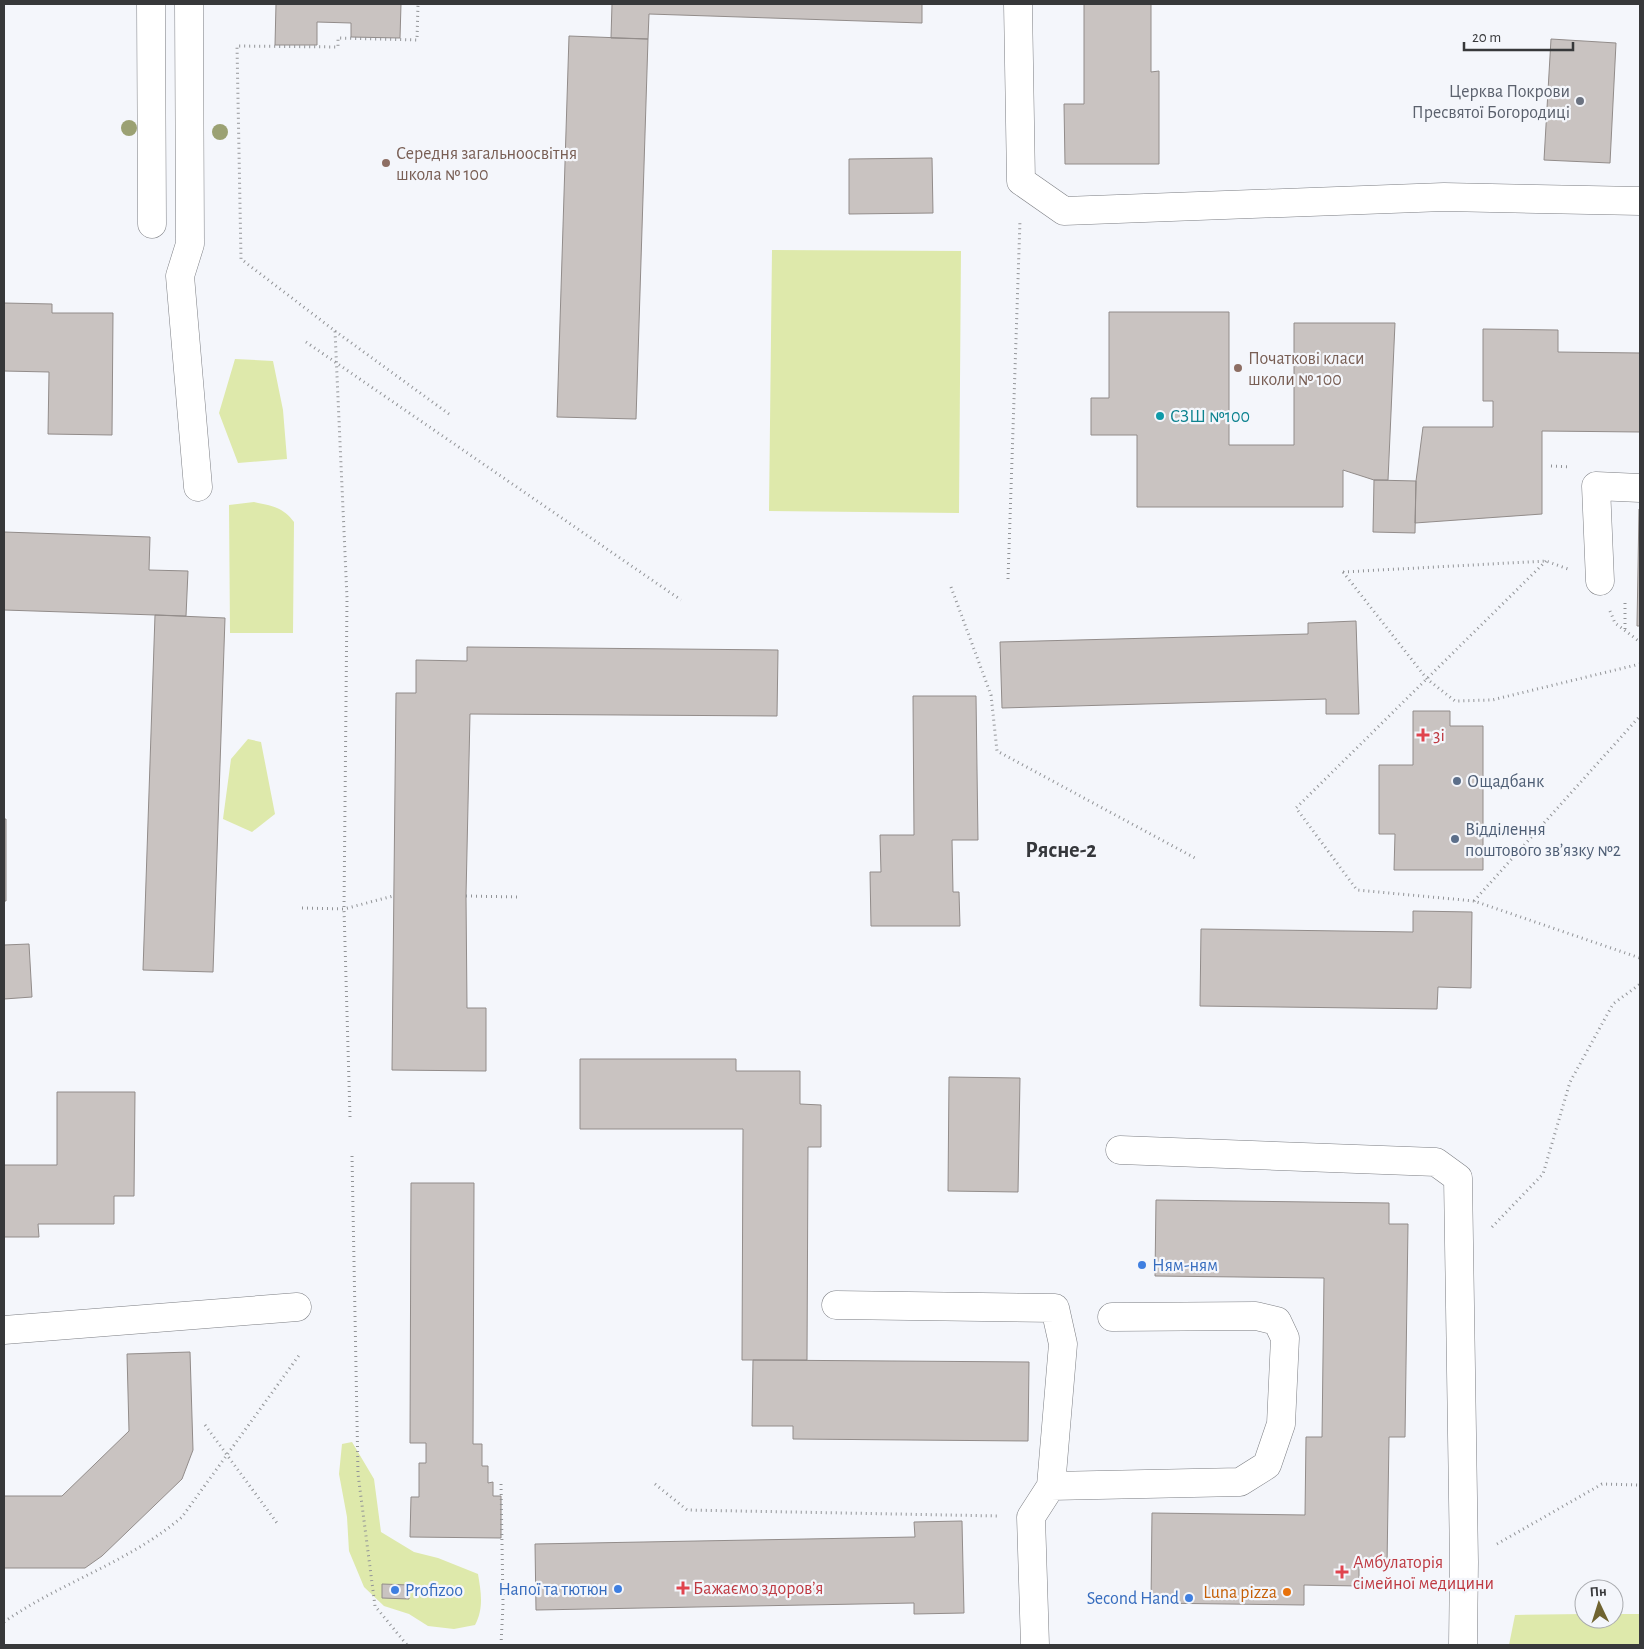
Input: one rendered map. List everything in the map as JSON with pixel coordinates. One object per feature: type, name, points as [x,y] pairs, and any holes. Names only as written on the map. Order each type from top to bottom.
[{"type":"street","points":[[151,4],[152,224]]},
{"type":"street","points":[[189,4],[190,244],[180,276],[198,487]]},
{"type":"street","points":[[1018,4],[1021,180],[1064,211],[1444,196],[1640,201]]},
{"type":"street","points":[[1600,580],[1596,486],[1640,488]]},
{"type":"street","points":[[1120,1150],[1436,1162],[1458,1178],[1464,1562],[1462,1645]]},
{"type":"street","points":[[836,1305],[1054,1308],[1063,1344],[1050,1486],[1031,1517],[1035,1645]]},
{"type":"street","points":[[4,1330],[297,1307]]},
{"type":"street","points":[[1050,1486],[1240,1482],[1267,1465],[1281,1424],[1285,1338],[1277,1321],[1256,1316],[1112,1317]]},
{"type":"path","points":[[418,4],[417,40],[338,38],[338,47],[237,46],[241,259],[335,331],[449,414]]},
{"type":"path","points":[[1008,579],[1021,180]]},
{"type":"path","points":[[335,331],[347,598],[344,908],[350,1117]]},
{"type":"path","points":[[306,342],[681,600]]},
{"type":"path","points":[[1546,561],[1296,808],[1357,890],[1474,901],[1640,958]]},
{"type":"path","points":[[1640,642],[1615,622],[1600,580],[1546,561],[1343,572],[1427,679],[1455,701],[1492,700],[1640,664]]},
{"type":"path","points":[[951,587],[991,695],[997,751],[1195,858]]},
{"type":"path","points":[[1474,901],[1640,716]]},
{"type":"path","points":[[302,908],[344,908],[393,896]]},
{"type":"path","points":[[466,896],[519,897]]},
{"type":"path","points":[[1460,1261],[1543,1174],[1570,1082],[1613,1004],[1640,984]]},
{"type":"path","points":[[352,1156],[358,1474],[375,1606],[407,1645]]},
{"type":"path","points":[[4,1622],[38,1599],[93,1574],[163,1533],[193,1504],[300,1354]]},
{"type":"path","points":[[204,1425],[229,1456],[277,1523]]},
{"type":"path","points":[[501,1484],[503,1604],[501,1645]]},
{"type":"path","points":[[655,1484],[687,1510],[1031,1517]]},
{"type":"path","points":[[1464,1562],[1602,1484],[1640,1485]]},
{"type":"green space","points":[[772,250],[961,251],[959,513],[769,511]]},
{"type":"green space","points":[[235,359],[273,361],[283,410],[287,459],[238,463],[219,413]]},
{"type":"green space","points":[[254,502],[281,510],[294,522],[293,633],[230,633],[229,505]]},
{"type":"green space","points":[[248,739],[261,742],[275,814],[252,832],[223,819],[231,759]]},
{"type":"green space","points":[[352,1442],[374,1479],[381,1532],[414,1552],[438,1558],[478,1574],[481,1606],[475,1625],[454,1629],[428,1626],[409,1614],[384,1606],[364,1587],[349,1551],[347,1517],[339,1474],[342,1444]]},
{"type":"green space","points":[[1574,1614],[1574,1629],[1624,1629],[1624,1614],[1640,1614],[1640,1645],[1509,1645],[1515,1615]]},
{"type":"building","points":[[276,4],[401,4],[400,38],[351,37],[351,23],[317,22],[317,45],[275,45]]},
{"type":"building","points":[[612,4],[922,4],[922,23],[649,14],[648,39],[611,38]]},
{"type":"building","points":[[1084,4],[1151,4],[1151,72],[1159,71],[1159,164],[1065,164],[1064,104],[1084,104]]},
{"type":"building","points":[[569,36],[648,39],[636,419],[557,417]]},
{"type":"building","name":"Церква Покрови Пресвятої Богородиці","points":[[1551,39],[1616,43],[1610,163],[1544,160]]},
{"type":"building","points":[[932,158],[933,213],[849,214],[849,159]]},
{"type":"building","points":[[4,303],[52,304],[52,313],[113,313],[112,435],[48,434],[49,372],[4,371]]},
{"type":"building","name":"СЗШ №100","points":[[1109,312],[1229,312],[1229,445],[1294,445],[1294,323],[1395,323],[1388,480],[1374,480],[1343,470],[1343,507],[1137,507],[1137,435],[1091,435],[1091,398],[1109,398]]},
{"type":"building","points":[[1483,329],[1558,330],[1558,352],[1640,353],[1640,432],[1542,431],[1542,514],[1415,523],[1416,481],[1423,427],[1493,427],[1493,401],[1483,401]]},
{"type":"building","points":[[1374,480],[1416,481],[1415,533],[1373,532]]},
{"type":"building","points":[[1639,509],[1640,626],[1637,626]]},
{"type":"building","points":[[4,532],[150,537],[149,570],[188,571],[186,616],[4,610]]},
{"type":"building","points":[[155,615],[225,618],[213,972],[143,970]]},
{"type":"building","points":[[1356,621],[1359,714],[1326,714],[1326,699],[1002,708],[1000,642],[1308,634],[1308,623]]},
{"type":"building","points":[[467,647],[778,650],[777,716],[470,714],[466,896],[467,1008],[486,1008],[486,1071],[392,1070],[396,693],[416,693],[416,660],[467,661]]},
{"type":"building","points":[[913,696],[976,696],[978,840],[952,840],[953,892],[959,892],[960,926],[871,926],[870,872],[881,872],[880,835],[914,835]]},
{"type":"building","points":[[1413,711],[1450,711],[1450,726],[1483,726],[1483,870],[1394,870],[1395,834],[1379,834],[1379,765],[1413,765]]},
{"type":"building","points":[[4,819],[6,819],[6,901],[4,901]]},
{"type":"building","points":[[1413,911],[1472,912],[1471,988],[1438,987],[1437,1009],[1200,1006],[1201,929],[1413,932]]},
{"type":"building","points":[[29,944],[32,997],[4,999],[4,945]]},
{"type":"building","points":[[580,1059],[736,1059],[736,1071],[800,1071],[800,1104],[821,1105],[821,1147],[808,1147],[807,1360],[742,1360],[743,1129],[580,1129]]},
{"type":"building","points":[[949,1077],[1020,1078],[1018,1192],[948,1191]]},
{"type":"building","points":[[57,1092],[135,1092],[134,1196],[114,1196],[114,1224],[38,1224],[39,1237],[4,1237],[4,1165],[57,1165]]},
{"type":"building","points":[[411,1183],[474,1183],[473,1444],[482,1444],[482,1466],[488,1466],[488,1483],[493,1482],[493,1496],[501,1496],[501,1538],[410,1537],[411,1497],[419,1497],[419,1463],[426,1463],[426,1443],[410,1443]]},
{"type":"building","points":[[1156,1200],[1389,1203],[1389,1224],[1408,1224],[1405,1437],[1389,1437],[1387,1565],[1359,1564],[1359,1586],[1304,1585],[1304,1605],[1151,1603],[1152,1513],[1305,1515],[1306,1437],[1322,1437],[1324,1278],[1155,1276]]},
{"type":"building","points":[[190,1352],[193,1450],[182,1479],[102,1556],[85,1568],[4,1568],[4,1496],[62,1496],[129,1431],[127,1354]]},
{"type":"building","points":[[753,1360],[1029,1362],[1028,1441],[793,1439],[793,1426],[752,1426]]},
{"type":"building","points":[[962,1521],[964,1613],[914,1614],[914,1603],[536,1610],[535,1544],[915,1537],[914,1522]]},
{"type":"building","points":[[382,1584],[409,1585],[409,1599],[382,1598]]},
{"type":"place","name":"Церква Покрови Пресвятої Богородиці","points":[[1580,101]]},
{"type":"place","name":"Середня загальноосвітня школа № 100","points":[[386,163]]},
{"type":"place","name":"Початкові класи школи № 100","points":[[1238,368]]},
{"type":"place","name":"СЗШ №100","points":[[1160,416]]},
{"type":"place","name":"3і","points":[[1423,735]]},
{"type":"place","name":"Ощадбанк","points":[[1457,781]]},
{"type":"place","name":"Відділення поштового зв’язку №2","points":[[1455,839]]},
{"type":"place","name":"Ням-ням","points":[[1142,1265]]},
{"type":"place","name":"Амбулаторія сімейної медицини","points":[[1342,1572]]},
{"type":"place","name":"Бажаємо здоровʼя","points":[[683,1588]]},
{"type":"place","name":"Напої та тютюн","points":[[618,1589]]},
{"type":"place","name":"Profizoo","points":[[395,1590]]},
{"type":"place","name":"Luna pizza","points":[[1287,1592]]},
{"type":"place","name":"Second Hand","points":[[1189,1598]]},
{"type":"district","name":"Рясне-2","points":[[1061,849]]}]
